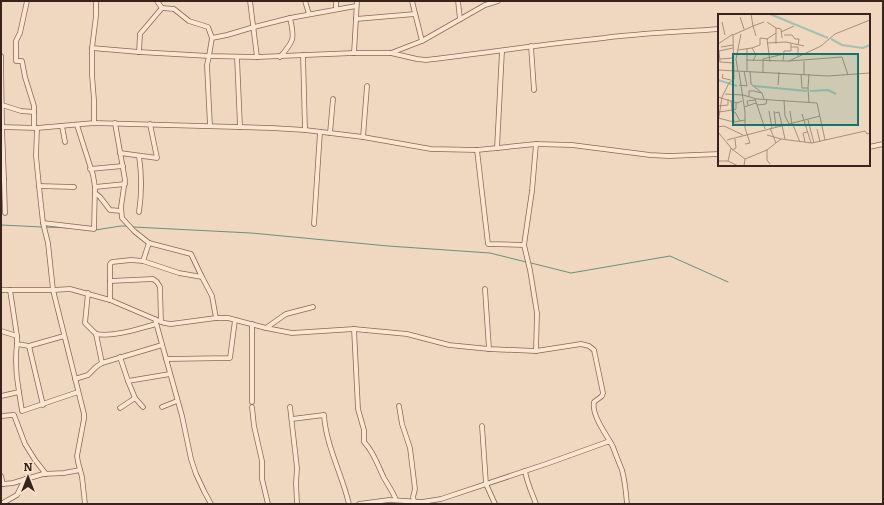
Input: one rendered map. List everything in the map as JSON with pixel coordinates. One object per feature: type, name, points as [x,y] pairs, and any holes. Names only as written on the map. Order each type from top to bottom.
[{"type":"street","points":[[27,1],[20,33],[16,40],[16,61],[22,61],[25,77],[32,98],[36,128],[36,156],[43,224],[48,243],[53,290],[84,414],[77,456],[82,477],[85,504]]},
{"type":"street","points":[[94,123],[92,48],[96,16],[96,1]]},
{"type":"street","points":[[157,1],[162,8],[174,10],[189,21],[208,27],[212,38],[210,56],[207,64],[210,126]]},
{"type":"street","points":[[250,1],[257,57]]},
{"type":"street","points":[[305,1],[309,14]]},
{"type":"street","points":[[336,1],[336,9]]},
{"type":"street","points":[[412,1],[422,41]]},
{"type":"street","points":[[458,1],[460,19]]},
{"type":"street","points":[[391,53],[422,41],[485,3],[498,1]]},
{"type":"street","points":[[212,38],[357,3],[354,53]]},
{"type":"street","points":[[139,52],[140,34],[162,8]]},
{"type":"street","points":[[356,19],[415,14]]},
{"type":"street","points":[[280,57],[292,43],[293,31],[290,18]]},
{"type":"street","points":[[92,48],[237,57],[391,53],[426,60],[605,38],[718,29]]},
{"type":"street","points":[[531,46],[534,90]]},
{"type":"street","points":[[497,148],[502,51]]},
{"type":"street","points":[[303,55],[305,130]]},
{"type":"street","points":[[1,56],[5,213]]},
{"type":"street","points":[[237,57],[240,128]]},
{"type":"street","points":[[363,137],[367,86]]},
{"type":"street","points":[[330,133],[332,99]]},
{"type":"street","points":[[2,105],[21,111],[34,112]]},
{"type":"street","points":[[2,127],[36,128],[94,123],[272,128],[305,130],[363,137],[431,149],[477,150],[536,144],[572,145],[650,155],[669,156],[718,154]]},
{"type":"street","points":[[115,124],[125,184],[121,207],[122,218],[134,231],[149,243],[191,254],[212,296],[216,318]]},
{"type":"street","points":[[120,153],[156,158],[150,124]]},
{"type":"street","points":[[43,224],[94,229],[95,187],[93,175],[77,125]]},
{"type":"street","points":[[62,126],[65,142]]},
{"type":"street","points":[[314,224],[320,132]]},
{"type":"street","points":[[536,144],[532,191],[524,245],[528,258],[537,313],[536,351]]},
{"type":"street","points":[[870,147],[883,144]]},
{"type":"street","points":[[477,150],[488,244],[524,245]]},
{"type":"street","points":[[139,156],[142,174],[140,212]]},
{"type":"street","points":[[90,169],[123,166]]},
{"type":"street","points":[[95,187],[125,184]]},
{"type":"street","points":[[39,186],[74,187]]},
{"type":"street","points":[[95,193],[110,210],[122,211]]},
{"type":"street","points":[[143,261],[149,243]]},
{"type":"street","points":[[110,300],[110,264],[112,262],[131,260],[143,261],[179,274],[202,276]]},
{"type":"street","points":[[110,281],[153,280],[157,282],[160,287],[161,322]]},
{"type":"street","points":[[1,290],[70,289],[110,300],[155,321],[170,324],[216,318],[228,318],[292,333],[354,329],[407,334],[449,345],[489,349],[536,351],[581,344],[589,346],[594,350],[604,393],[594,402],[593,407],[622,469],[628,504]]},
{"type":"street","points":[[485,289],[489,349]]},
{"type":"street","points":[[10,290],[17,336],[16,368],[18,392],[22,411],[78,392]]},
{"type":"street","points":[[88,293],[85,323],[96,334],[102,363]]},
{"type":"street","points":[[266,328],[286,314],[313,307]]},
{"type":"street","points":[[166,359],[230,358],[235,320]]},
{"type":"street","points":[[96,334],[103,335],[117,333],[155,321]]},
{"type":"street","points":[[155,321],[182,416],[191,460],[196,474],[211,504]]},
{"type":"street","points":[[252,324],[252,402]]},
{"type":"street","points":[[354,329],[358,409],[364,430],[364,442],[370,447],[396,500]]},
{"type":"street","points":[[1,332],[17,336]]},
{"type":"street","points":[[17,344],[28,346],[64,336]]},
{"type":"street","points":[[75,379],[88,375],[102,363],[162,345]]},
{"type":"street","points":[[28,346],[43,405]]},
{"type":"street","points":[[120,357],[135,398],[143,407]]},
{"type":"street","points":[[128,381],[170,374]]},
{"type":"street","points":[[1,396],[18,392]]},
{"type":"street","points":[[120,408],[135,398]]},
{"type":"street","points":[[162,407],[177,401]]},
{"type":"street","points":[[399,406],[402,424],[410,448],[415,488],[413,497],[414,501]]},
{"type":"street","points":[[252,407],[254,426],[262,461],[262,479],[268,504]]},
{"type":"street","points":[[290,407],[297,468],[297,504]]},
{"type":"street","points":[[1,416],[14,415],[25,444],[46,474]]},
{"type":"street","points":[[292,419],[324,415],[324,426],[329,444],[346,489],[349,504]]},
{"type":"street","points":[[482,426],[486,484],[495,504]]},
{"type":"street","points":[[359,504],[390,500],[414,501],[422,503],[430,502],[610,442]]},
{"type":"street","points":[[1,476],[2,484],[13,483],[46,474],[64,474],[80,470]]},
{"type":"street","points":[[525,471],[528,484],[536,504]]},
{"type":"street","points":[[1,504],[17,494],[26,479]]},
{"type":"waterway","points":[[1,225],[42,227]]},
{"type":"waterway","points":[[95,230],[128,226]]},
{"type":"waterway","points":[[45,227],[72,228]]},
{"type":"waterway","points":[[133,227],[251,233],[388,246],[490,253],[526,262]]},
{"type":"waterway","points":[[531,263],[571,273],[670,256],[728,282]]}]
